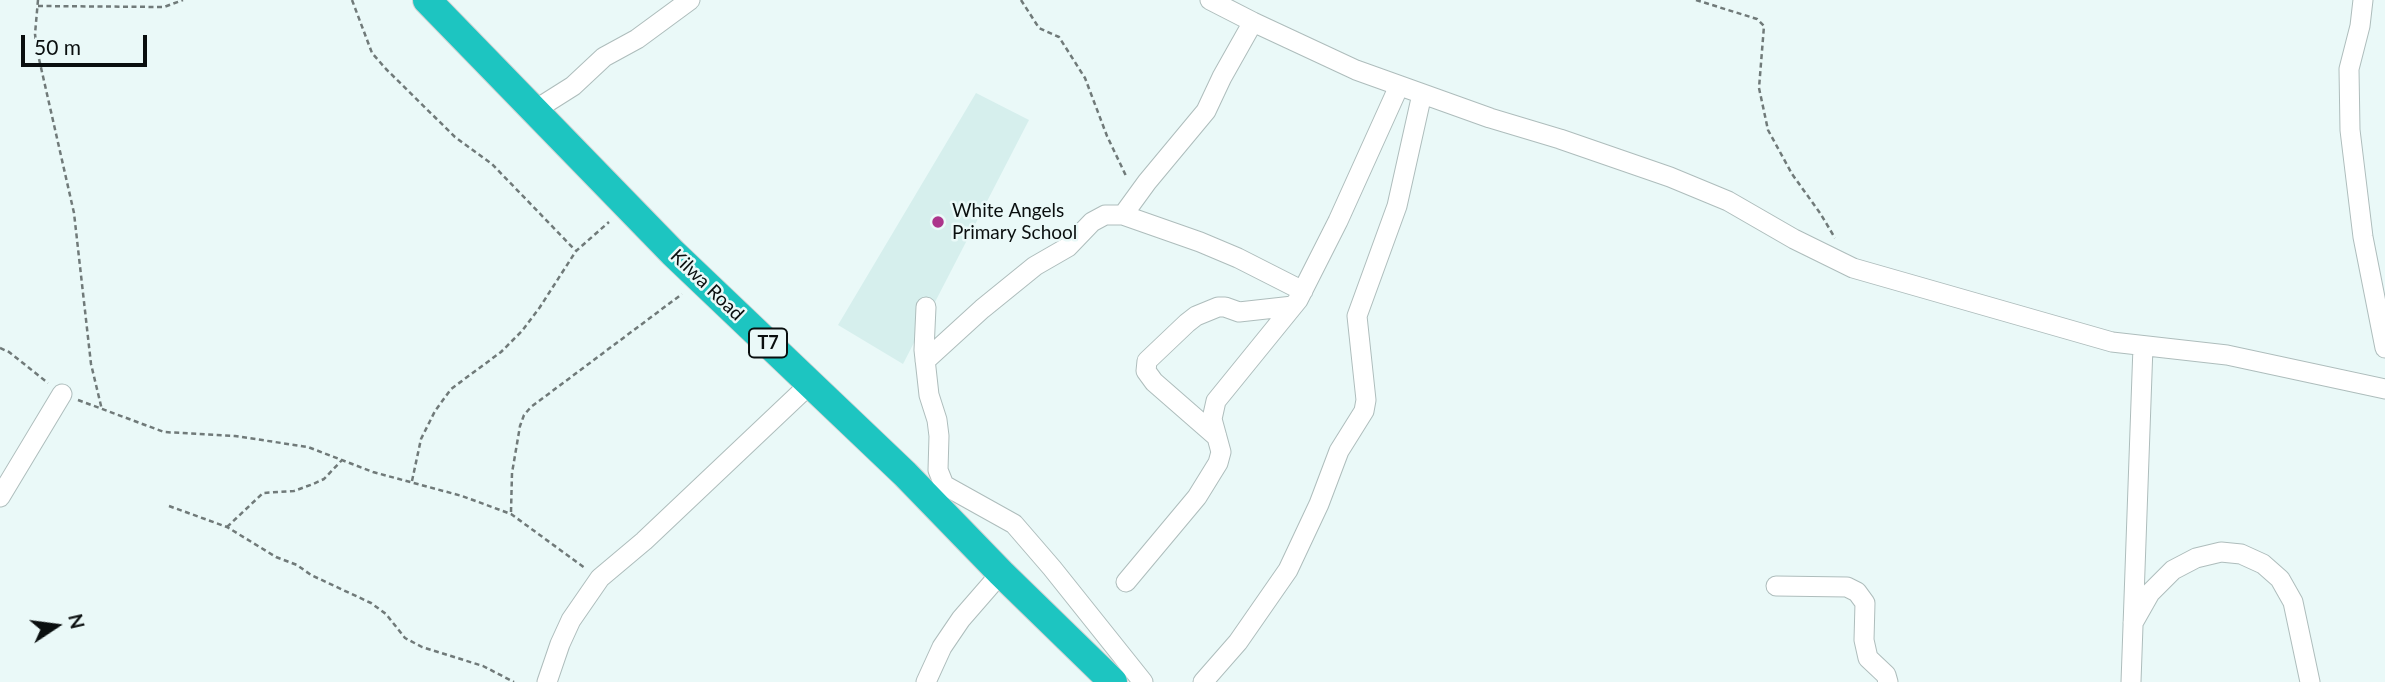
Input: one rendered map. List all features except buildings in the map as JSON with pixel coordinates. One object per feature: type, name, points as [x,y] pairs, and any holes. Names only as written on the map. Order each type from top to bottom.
[{"type":"highway","name":"Kilwa Road","points":[[427,0],[701,279],[811,383],[1113,682]]},
{"type":"street","points":[[536,110],[573,86],[604,57],[637,39],[690,0]]},
{"type":"street","points":[[1210,0],[1252,23],[1356,70],[1670,177],[1728,201],[1794,239],[1853,268],[2112,342],[2227,355],[2385,389]]},
{"type":"street","points":[[2363,0],[2360,26],[2349,69],[2350,130],[2363,237],[2385,348]]},
{"type":"street","points":[[1123,215],[1206,111],[1252,23]]},
{"type":"street","points":[[1126,582],[1197,497],[1221,456],[1213,419],[1216,401],[1298,299],[1338,221],[1399,86]]},
{"type":"street","points":[[1203,682],[1238,642],[1288,570],[1319,504],[1339,451],[1364,411],[1366,400],[1357,316],[1397,206],[1422,94]]},
{"type":"street","points":[[925,361],[1035,266],[1068,247],[1091,222],[1105,215],[1123,215],[1238,258],[1298,299]]},
{"type":"street","points":[[1217,437],[1154,382],[1146,371],[1147,361],[1196,316],[1218,307],[1239,312],[1298,299]]},
{"type":"street","points":[[926,307],[925,361],[929,395],[939,436],[938,470],[944,485],[1014,524],[1143,682]]},
{"type":"street","points":[[2131,682],[2143,346]]},
{"type":"street","points":[[547,682],[571,620],[600,579],[645,541],[811,383]]},
{"type":"street","points":[[0,497],[62,394]]},
{"type":"street","points":[[2132,625],[2150,593],[2173,570],[2196,558],[2221,552],[2241,554],[2263,564],[2280,579],[2293,602],[2310,682]]},
{"type":"street","points":[[926,682],[942,647],[961,619],[1001,573]]},
{"type":"street","points":[[1776,586],[1847,587],[1857,592],[1864,603],[1866,652],[1870,662],[1887,676],[1888,682]]},
{"type":"path","points":[[38,0],[35,34],[37,50],[74,213],[91,364],[102,410]]},
{"type":"path","points":[[38,6],[164,7],[183,0]]},
{"type":"path","points":[[352,0],[372,53],[386,69],[455,138],[492,164],[576,250]]},
{"type":"path","points":[[1021,0],[1039,28],[1059,37],[1085,78],[1107,136],[1136,198]]},
{"type":"path","points":[[1696,0],[1757,19],[1764,26],[1759,88],[1768,130],[1792,174],[1821,213],[1853,268]]},
{"type":"path","points":[[412,481],[422,439],[435,411],[452,389],[501,352],[522,331],[576,250],[628,206]]},
{"type":"path","points":[[511,514],[512,473],[524,415],[701,279]]},
{"type":"path","points":[[0,348],[9,352],[62,394],[164,432],[235,436],[308,447],[373,472],[462,496],[511,514],[600,579]]},
{"type":"path","points":[[227,527],[263,494],[294,491],[313,484],[324,479],[342,460]]},
{"type":"path","points":[[169,506],[227,527],[276,557],[371,603],[386,614],[405,638],[422,647],[483,666],[514,682]]},
{"type":"shaded area","name":"White Angels Primary School","points":[[976,93],[1029,120],[903,364],[838,325]]},
{"type":"place","name":"White Angels Primary School","points":[[938,222]]}]
